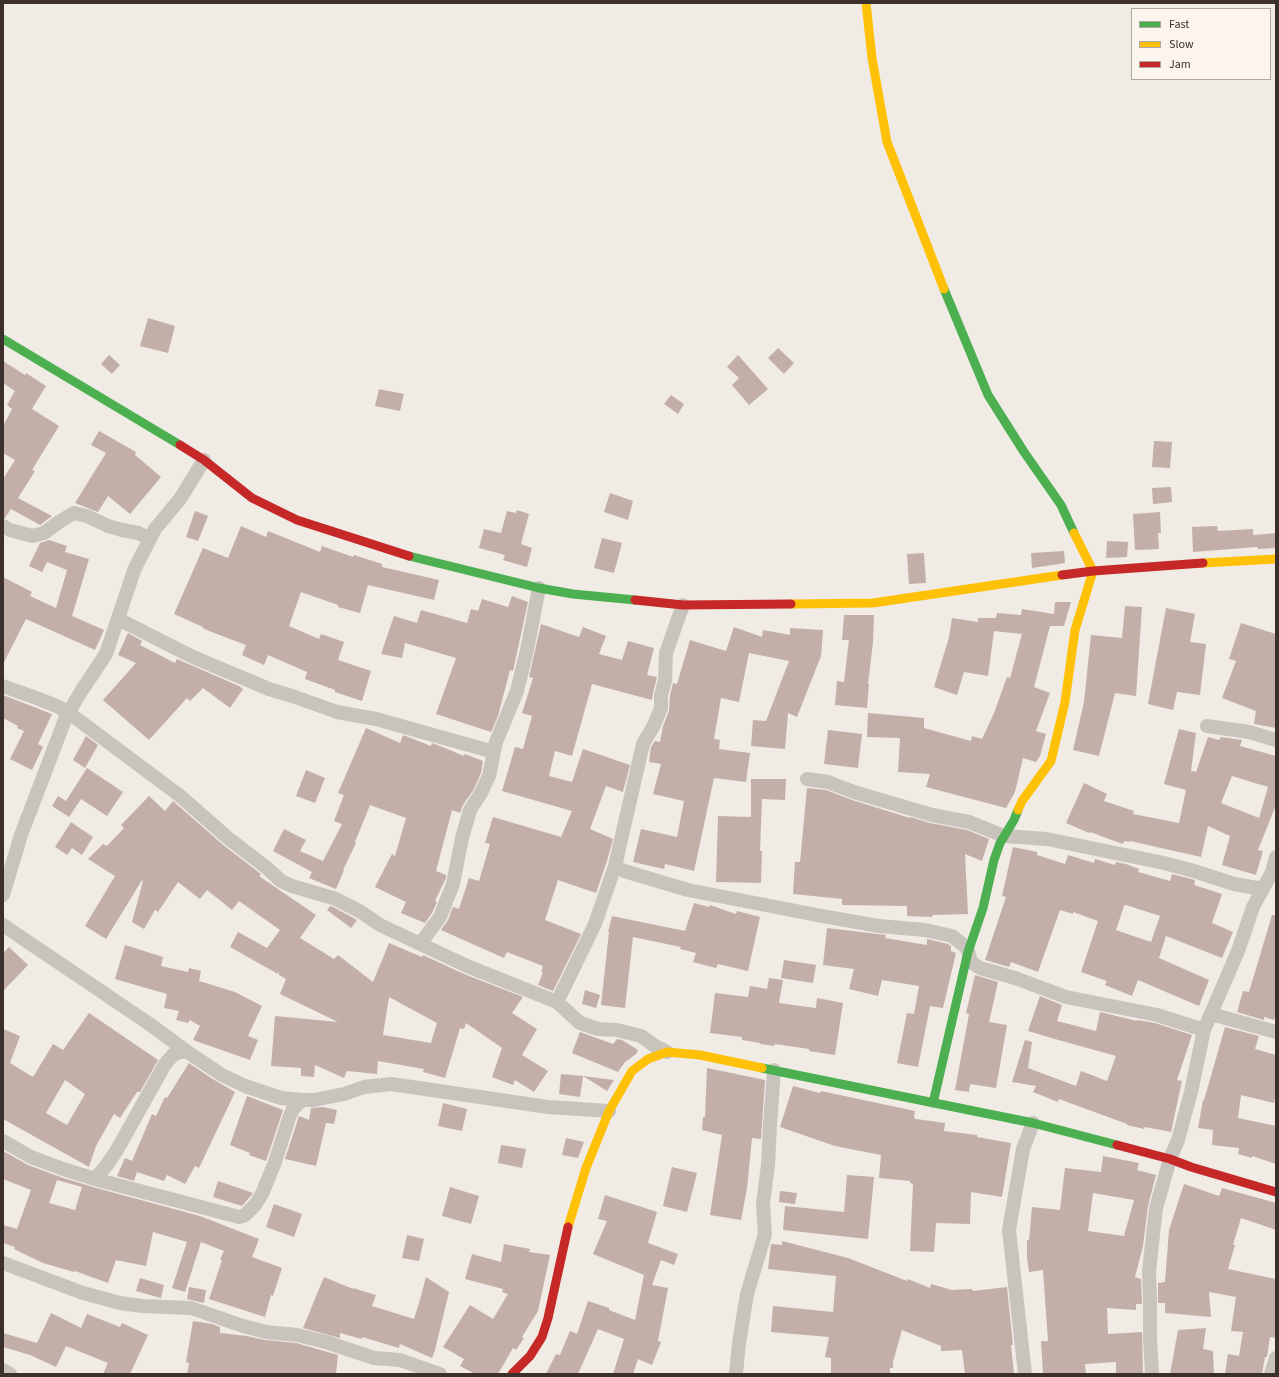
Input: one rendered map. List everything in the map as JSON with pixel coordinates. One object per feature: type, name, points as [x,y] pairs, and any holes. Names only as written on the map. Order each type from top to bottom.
[{"type":"street","points":[[866,3],[872,58],[887,142],[959,327],[988,394],[1024,452],[1061,505],[1093,571],[1075,630],[1065,702],[1051,761],[1022,801],[1014,820],[1004,836],[994,860],[983,908],[968,952],[933,1103]]},
{"type":"street","points":[[3,339],[204,460],[252,498],[297,520],[408,556],[539,588],[573,594],[683,605],[873,603],[1093,571],[1276,559]]},
{"type":"street","points":[[3,895],[21,835],[46,766],[66,717],[106,654],[134,568],[155,529],[180,499],[204,460]]},
{"type":"street","points":[[3,526],[10,530],[32,536],[44,533],[74,513],[87,516],[108,526],[138,533],[150,539]]},
{"type":"street","points":[[420,944],[440,917],[453,884],[466,821],[470,810],[481,793],[489,776],[496,742],[517,691],[527,650],[539,588]]},
{"type":"street","points":[[557,1002],[595,924],[615,866],[644,744],[661,708],[661,695],[665,681],[666,653],[683,605]]},
{"type":"street","points":[[118,619],[193,657],[269,689],[337,712],[376,719],[494,752]]},
{"type":"street","points":[[3,686],[59,707],[69,713],[179,795],[228,838],[267,868],[281,881],[292,886],[336,899],[361,912],[380,925],[466,966],[557,1002],[580,1023],[598,1029],[617,1030],[641,1036],[667,1052],[700,1055],[1033,1123],[1170,1159],[1191,1167],[1276,1192]]},
{"type":"street","points":[[1207,726],[1249,732],[1276,740]]},
{"type":"street","points":[[807,779],[828,782],[854,792],[932,815],[969,822],[1004,836],[1055,840],[1164,863],[1234,884],[1262,889]]},
{"type":"street","points":[[1152,1374],[1149,1271],[1156,1208],[1170,1159],[1182,1126],[1204,1030],[1238,951],[1253,907],[1272,872],[1276,857]]},
{"type":"street","points":[[615,866],[624,871],[688,890],[879,926],[925,930],[952,936],[964,945],[972,962],[980,968],[1014,978],[1066,997],[1093,1003],[1123,1007],[1157,1015],[1204,1030]]},
{"type":"street","points":[[3,925],[222,1075],[245,1086],[281,1098],[314,1100],[344,1094],[364,1087],[391,1084],[548,1107],[609,1111]]},
{"type":"street","points":[[1211,1014],[1276,1032]]},
{"type":"street","points":[[95,1179],[106,1166],[116,1150],[165,1064],[174,1054],[186,1051]]},
{"type":"street","points":[[512,1374],[530,1356],[542,1337],[548,1318],[568,1227],[586,1168],[609,1111],[632,1071],[648,1059],[667,1052]]},
{"type":"street","points":[[736,1374],[738,1343],[747,1294],[765,1234],[763,1204],[768,1165],[774,1070]]},
{"type":"street","points":[[3,1142],[31,1157],[66,1170],[239,1217],[244,1215],[255,1205],[262,1194],[275,1162],[289,1118],[293,1109],[302,1100]]},
{"type":"street","points":[[1025,1374],[1009,1230],[1023,1149],[1033,1123]]},
{"type":"street","points":[[3,1263],[83,1293],[120,1303],[142,1306],[174,1306],[191,1308],[243,1326],[266,1332],[304,1337],[326,1342],[374,1358],[400,1360],[440,1374]]},
{"type":"street","points":[[1271,1374],[1276,1358]]},
{"type":"street","points":[[3,1370],[10,1374]]},
{"type":"building","points":[[148,318],[175,326],[168,353],[140,346]]},
{"type":"building","points":[[778,348],[794,363],[784,374],[768,358]]},
{"type":"building","points":[[109,355],[120,365],[112,374],[101,364]]},
{"type":"building","points":[[738,355],[768,389],[749,405],[732,385],[739,378],[727,367]]},
{"type":"building","points":[[3,361],[46,386],[32,409],[59,426],[32,470],[35,471],[18,498],[52,516],[40,525],[11,509],[5,518],[3,518],[3,479],[15,460],[3,453],[3,426],[12,409],[7,405],[15,391],[3,383]]},
{"type":"building","points":[[379,389],[404,394],[400,411],[375,406]]},
{"type":"building","points":[[671,395],[684,404],[678,414],[664,404]]},
{"type":"building","points":[[99,431],[136,452],[135,455],[161,477],[130,514],[108,496],[98,512],[75,503],[106,453],[91,445]]},
{"type":"building","points":[[1154,441],[1172,442],[1170,468],[1152,467]]},
{"type":"building","points":[[1171,487],[1172,502],[1153,504],[1152,488]]},
{"type":"building","points":[[610,493],[633,501],[628,520],[604,512]]},
{"type":"building","points":[[517,510],[529,514],[521,544],[532,548],[527,567],[503,560],[505,555],[479,548],[484,529],[501,533],[507,511],[516,513]]},
{"type":"building","points":[[195,511],[208,516],[198,541],[186,537]]},
{"type":"building","points":[[1160,512],[1161,533],[1158,533],[1159,549],[1135,550],[1133,514]]},
{"type":"building","points":[[241,526],[266,537],[268,531],[320,552],[322,546],[353,557],[354,555],[382,564],[382,567],[439,580],[434,600],[368,585],[360,613],[338,607],[338,605],[301,592],[289,626],[319,639],[321,634],[344,642],[338,660],[371,671],[362,701],[335,692],[335,690],[305,679],[307,672],[268,655],[264,665],[242,655],[246,645],[209,631],[174,614],[203,548],[228,558]]},
{"type":"building","points":[[1217,526],[1218,531],[1253,529],[1253,535],[1276,533],[1276,548],[1258,549],[1257,547],[1193,552],[1192,527]]},
{"type":"building","points":[[602,538],[622,543],[614,573],[594,568]]},
{"type":"building","points":[[49,540],[67,546],[65,552],[89,559],[72,616],[104,630],[95,650],[26,619],[3,664],[3,577],[32,592],[30,596],[56,608],[67,570],[47,562],[42,572],[29,566],[40,543]]},
{"type":"building","points":[[1107,541],[1128,542],[1127,557],[1106,558]]},
{"type":"building","points":[[1064,551],[1065,563],[1032,568],[1031,553]]},
{"type":"building","points":[[924,553],[926,583],[909,584],[907,554]]},
{"type":"building","points":[[512,596],[528,602],[513,671],[510,670],[498,716],[491,732],[436,714],[456,658],[405,643],[402,658],[381,654],[394,616],[417,623],[421,610],[467,623],[471,609],[478,611],[482,599],[508,607]]},
{"type":"building","points":[[1055,602],[1071,602],[1064,626],[1050,626],[1034,687],[1050,693],[1036,731],[1046,734],[1040,756],[1036,762],[1023,758],[1015,792],[1006,808],[926,787],[930,774],[898,772],[900,738],[867,737],[868,713],[924,718],[924,728],[971,741],[972,736],[982,739],[994,713],[1007,677],[1010,678],[1022,634],[994,631],[988,676],[964,672],[957,695],[934,687],[949,637],[952,618],[978,622],[978,618],[996,618],[997,613],[1021,615],[1022,609],[1054,614]]},
{"type":"building","points":[[1125,606],[1142,607],[1136,696],[1115,693],[1099,756],[1073,750],[1084,702],[1091,635],[1122,638]]},
{"type":"building","points":[[1166,608],[1195,614],[1190,642],[1206,644],[1200,695],[1177,692],[1173,710],[1148,704]]},
{"type":"building","points":[[844,615],[874,615],[867,708],[835,705],[837,681],[844,682],[849,640],[842,640]]},
{"type":"building","points":[[1241,623],[1276,634],[1276,728],[1254,724],[1256,711],[1222,698],[1236,661],[1229,659]]},
{"type":"building","points":[[541,624],[579,637],[583,627],[606,636],[599,654],[622,660],[628,641],[654,648],[647,675],[657,677],[652,700],[592,684],[572,756],[555,751],[549,776],[572,782],[583,749],[630,765],[623,792],[606,786],[590,829],[613,839],[596,893],[558,880],[545,920],[581,934],[553,991],[538,985],[543,972],[541,972],[543,966],[507,952],[504,958],[441,930],[448,920],[453,907],[459,909],[469,878],[479,881],[490,844],[485,843],[493,817],[561,837],[572,811],[502,791],[515,747],[523,749],[532,716],[522,713],[533,678],[529,677]]},
{"type":"building","points":[[734,627],[762,637],[763,630],[790,635],[790,628],[823,630],[821,656],[797,717],[788,713],[785,749],[751,746],[753,720],[766,721],[789,661],[749,653],[739,702],[721,698],[714,739],[720,740],[719,749],[750,753],[746,782],[714,778],[694,871],[665,864],[664,869],[633,862],[641,829],[677,837],[684,801],[653,794],[661,764],[649,762],[651,747],[655,741],[660,742],[663,726],[669,711],[673,683],[677,684],[690,640],[726,651]]},
{"type":"building","points":[[128,633],[142,641],[140,645],[175,663],[177,659],[243,689],[230,708],[203,688],[190,701],[187,698],[149,740],[103,700],[136,663],[118,655]]},
{"type":"building","points":[[3,695],[52,714],[38,744],[43,747],[32,770],[10,759],[24,731],[3,718]]},
{"type":"building","points":[[366,728],[400,743],[403,735],[431,746],[432,743],[464,756],[465,754],[483,761],[481,773],[474,789],[463,805],[460,813],[452,810],[436,871],[446,875],[446,878],[435,901],[437,902],[432,913],[425,923],[401,913],[406,902],[375,887],[392,854],[395,856],[406,818],[370,805],[355,842],[356,843],[336,889],[309,878],[312,872],[273,851],[284,829],[306,840],[300,851],[323,861],[342,824],[334,821],[344,795],[338,793]]},
{"type":"building","points":[[1179,729],[1196,733],[1191,771],[1196,772],[1208,737],[1219,740],[1221,737],[1242,740],[1240,746],[1276,756],[1276,805],[1258,850],[1263,851],[1256,875],[1222,865],[1230,836],[1208,826],[1201,857],[1130,841],[1124,841],[1123,844],[1090,832],[1089,833],[1066,823],[1084,783],[1107,794],[1104,801],[1134,811],[1133,814],[1179,823],[1186,790],[1164,784]],"holes":[[[1232,776],[1268,787],[1259,818],[1221,803]]]},
{"type":"building","points":[[828,730],[862,734],[858,768],[824,764]]},
{"type":"building","points":[[86,736],[98,745],[85,768],[73,760]]},
{"type":"building","points":[[87,768],[123,792],[107,816],[81,799],[69,817],[52,806],[58,796],[66,801]]},
{"type":"building","points":[[306,770],[325,778],[315,803],[296,796]]},
{"type":"building","points":[[751,779],[786,779],[785,800],[762,799],[760,851],[762,851],[761,883],[716,882],[718,816],[751,817]]},
{"type":"building","points":[[807,788],[826,790],[852,800],[910,818],[967,830],[989,839],[982,861],[965,854],[968,914],[933,915],[932,917],[907,916],[907,906],[842,905],[842,899],[793,894],[795,862],[800,862]]},
{"type":"building","points":[[149,796],[165,811],[173,801],[222,844],[261,874],[259,876],[316,915],[300,938],[334,959],[338,955],[373,982],[389,943],[422,957],[423,955],[464,974],[523,997],[512,1013],[537,1029],[522,1055],[548,1071],[534,1092],[515,1080],[513,1085],[492,1077],[502,1048],[466,1023],[464,1029],[460,1028],[445,1078],[423,1072],[424,1069],[378,1061],[377,1074],[347,1071],[344,1078],[315,1065],[314,1077],[301,1076],[301,1068],[271,1066],[275,1016],[338,1022],[280,994],[286,979],[279,975],[279,971],[278,974],[230,947],[238,932],[267,948],[280,930],[239,901],[232,910],[207,890],[200,899],[178,882],[158,912],[155,910],[144,929],[132,922],[143,881],[142,880],[106,939],[85,926],[115,876],[88,859],[103,844],[107,846],[124,828],[121,825]],"holes":[[[389,997],[437,1023],[431,1043],[383,1035]]]},
{"type":"building","points":[[71,822],[93,837],[82,855],[72,848],[67,855],[55,847]]},
{"type":"building","points":[[1013,847],[1037,852],[1037,855],[1065,864],[1068,855],[1094,863],[1095,859],[1115,865],[1116,862],[1126,864],[1139,869],[1138,872],[1170,881],[1172,874],[1195,880],[1194,885],[1222,894],[1212,923],[1233,932],[1222,958],[1166,936],[1159,958],[1209,980],[1199,1006],[1138,980],[1132,996],[1105,985],[1107,981],[1081,972],[1098,921],[1073,912],[1073,914],[1060,910],[1038,972],[1011,962],[1009,967],[985,960],[1006,897],[1002,896]],"holes":[[[1126,905],[1160,916],[1151,942],[1116,930],[1124,906]]]},
{"type":"building","points":[[694,903],[709,907],[710,905],[736,914],[737,911],[760,917],[748,971],[718,964],[716,968],[693,962],[696,953],[680,949],[681,947],[633,937],[625,1008],[601,1005],[608,932],[612,916],[685,931]]},
{"type":"building","points":[[330,906],[357,920],[351,928],[327,910]]},
{"type":"building","points":[[1272,915],[1276,915],[1276,1014],[1274,1020],[1264,1017],[1264,1020],[1237,1012],[1243,991],[1249,992]]},
{"type":"building","points":[[827,928],[886,935],[885,938],[927,945],[927,939],[948,944],[951,946],[951,951],[956,953],[943,1008],[930,1006],[918,1067],[897,1063],[907,1013],[914,1014],[919,986],[882,980],[878,996],[849,989],[854,969],[823,965]]},
{"type":"building","points":[[125,945],[163,957],[161,966],[188,972],[189,968],[201,971],[199,981],[235,992],[262,1006],[248,1036],[258,1040],[250,1060],[193,1040],[200,1026],[190,1020],[188,1023],[176,1020],[179,1011],[164,1008],[167,994],[115,979]]},
{"type":"building","points":[[9,947],[28,965],[3,991],[3,953]]},
{"type":"building","points":[[784,960],[816,965],[813,983],[781,978]]},
{"type":"building","points":[[975,975],[998,982],[989,1022],[1007,1025],[996,1088],[970,1084],[969,1092],[955,1090],[969,1014],[966,1013]]},
{"type":"building","points":[[769,978],[783,980],[779,1003],[816,1008],[817,998],[843,1003],[835,1055],[809,1051],[809,1049],[775,1044],[774,1046],[760,1044],[742,1040],[742,1037],[710,1033],[715,993],[748,997],[750,986],[767,989]]},
{"type":"building","points":[[585,990],[600,995],[596,1008],[582,1004]]},
{"type":"building","points":[[1040,996],[1062,1005],[1057,1021],[1096,1031],[1100,1012],[1137,1021],[1155,1023],[1192,1035],[1177,1080],[1182,1081],[1171,1132],[1145,1127],[1144,1129],[1127,1125],[1059,1099],[1058,1102],[1033,1092],[1036,1086],[1012,1082],[1025,1040],[1032,1042],[1028,1068],[1076,1086],[1081,1071],[1107,1081],[1116,1056],[1028,1031]]},
{"type":"building","points":[[89,1013],[158,1060],[140,1092],[137,1092],[120,1118],[114,1114],[96,1146],[89,1167],[3,1119],[3,1029],[20,1036],[10,1063],[33,1077],[53,1044],[63,1050]],"holes":[[[65,1080],[85,1094],[67,1125],[46,1113]]]},
{"type":"building","points":[[1225,1027],[1259,1036],[1255,1049],[1276,1055],[1276,1094],[1274,1103],[1241,1095],[1238,1118],[1276,1126],[1276,1164],[1252,1156],[1252,1158],[1238,1154],[1239,1148],[1212,1145],[1213,1130],[1198,1128],[1203,1100]]},
{"type":"building","points":[[580,1032],[613,1044],[617,1039],[622,1040],[638,1050],[636,1054],[625,1062],[618,1072],[572,1053]]},
{"type":"building","points":[[189,1063],[235,1092],[199,1168],[195,1166],[185,1184],[167,1175],[164,1181],[137,1172],[134,1181],[117,1176],[125,1158],[132,1161],[152,1114],[156,1116],[165,1097],[167,1098]]},
{"type":"building","points":[[707,1068],[765,1080],[761,1139],[752,1138],[747,1188],[741,1220],[710,1215],[722,1135],[702,1130],[703,1117],[705,1117]]},
{"type":"building","points":[[561,1074],[583,1076],[580,1097],[559,1094]]},
{"type":"building","points":[[583,1076],[614,1080],[607,1091]]},
{"type":"building","points":[[793,1086],[820,1093],[821,1091],[915,1111],[914,1118],[916,1119],[945,1123],[944,1131],[977,1135],[977,1137],[1011,1143],[1002,1197],[971,1192],[970,1224],[936,1223],[934,1252],[910,1251],[913,1184],[910,1183],[910,1181],[879,1178],[881,1155],[835,1146],[780,1127]]},
{"type":"building","points":[[247,1096],[283,1110],[266,1161],[249,1155],[250,1153],[230,1145]]},
{"type":"building","points":[[443,1103],[467,1109],[462,1131],[438,1126]]},
{"type":"building","points":[[323,1107],[337,1110],[334,1124],[326,1123],[316,1166],[285,1159],[299,1116],[309,1120],[311,1108]]},
{"type":"building","points":[[566,1138],[584,1142],[578,1158],[562,1155]]},
{"type":"building","points":[[501,1145],[526,1149],[522,1168],[498,1163]]},
{"type":"building","points":[[3,1151],[28,1165],[63,1178],[200,1216],[259,1239],[252,1257],[282,1268],[273,1296],[271,1295],[265,1317],[209,1299],[222,1260],[220,1259],[224,1251],[201,1242],[185,1292],[172,1288],[187,1242],[153,1232],[146,1266],[116,1260],[108,1283],[75,1271],[74,1272],[43,1263],[14,1249],[15,1247],[3,1243],[3,1225],[17,1229],[31,1190],[3,1179]],"holes":[[[57,1180],[82,1187],[75,1210],[49,1203]]]},
{"type":"building","points":[[1103,1156],[1139,1163],[1137,1170],[1156,1175],[1148,1206],[1143,1246],[1135,1277],[1141,1279],[1142,1304],[1136,1304],[1136,1310],[1107,1308],[1108,1334],[1142,1332],[1143,1374],[1116,1374],[1116,1362],[1085,1364],[1086,1374],[1043,1374],[1041,1341],[1048,1341],[1043,1270],[1029,1272],[1027,1257],[1027,1240],[1029,1240],[1032,1207],[1060,1210],[1065,1168],[1101,1172]],"holes":[[[1093,1193],[1134,1200],[1124,1236],[1088,1231]]]},
{"type":"building","points":[[672,1167],[697,1173],[687,1212],[663,1206]]},
{"type":"building","points":[[847,1175],[874,1177],[868,1239],[783,1230],[785,1206],[844,1212]]},
{"type":"building","points":[[218,1181],[253,1193],[242,1206],[213,1197]]},
{"type":"building","points":[[1184,1184],[1219,1196],[1222,1188],[1276,1203],[1276,1230],[1241,1218],[1228,1269],[1276,1279],[1276,1338],[1270,1337],[1267,1357],[1265,1357],[1262,1374],[1225,1374],[1228,1354],[1239,1356],[1243,1332],[1231,1331],[1236,1297],[1209,1292],[1211,1317],[1165,1313],[1165,1303],[1158,1303],[1158,1283],[1165,1282],[1169,1230]]},
{"type":"building","points":[[450,1187],[479,1196],[471,1224],[442,1216]]},
{"type":"building","points":[[780,1191],[797,1193],[795,1204],[779,1202]]},
{"type":"building","points":[[605,1195],[657,1212],[648,1243],[678,1254],[674,1265],[661,1260],[652,1285],[668,1288],[658,1341],[661,1342],[652,1365],[638,1359],[633,1374],[613,1374],[624,1339],[598,1329],[578,1374],[546,1374],[556,1354],[560,1355],[570,1331],[577,1334],[588,1301],[609,1308],[609,1310],[635,1320],[644,1275],[593,1254],[607,1221],[598,1219]]},
{"type":"building","points":[[274,1204],[302,1214],[294,1237],[266,1227]]},
{"type":"building","points":[[407,1235],[424,1239],[419,1261],[402,1258]]},
{"type":"building","points":[[782,1241],[848,1258],[907,1281],[908,1279],[930,1288],[931,1284],[952,1290],[972,1289],[973,1291],[1007,1287],[1013,1345],[1011,1345],[1014,1374],[965,1374],[962,1350],[941,1351],[941,1346],[902,1330],[893,1362],[893,1368],[890,1368],[890,1374],[831,1374],[831,1358],[825,1357],[829,1337],[771,1332],[773,1306],[833,1312],[836,1276],[768,1269],[771,1244],[782,1245]]},
{"type":"building","points":[[504,1244],[530,1249],[529,1252],[550,1255],[538,1311],[522,1337],[524,1338],[516,1350],[513,1348],[498,1374],[475,1374],[460,1366],[464,1359],[443,1347],[470,1305],[493,1319],[508,1294],[502,1292],[503,1289],[465,1279],[472,1254],[501,1262]]},
{"type":"building","points":[[324,1277],[353,1289],[376,1295],[372,1306],[414,1319],[426,1277],[449,1292],[432,1358],[400,1344],[399,1348],[362,1337],[362,1339],[340,1333],[340,1338],[303,1328]]},
{"type":"building","points":[[140,1278],[164,1285],[161,1298],[136,1291]]},
{"type":"building","points":[[189,1287],[206,1290],[204,1303],[187,1299]]},
{"type":"building","points":[[51,1313],[81,1328],[87,1314],[120,1327],[122,1323],[148,1335],[130,1374],[103,1374],[108,1363],[66,1346],[56,1367],[30,1355],[3,1347],[3,1333],[37,1343]]},
{"type":"building","points":[[193,1321],[220,1327],[220,1333],[296,1343],[338,1355],[336,1374],[187,1374],[189,1363],[186,1362]]},
{"type":"building","points":[[1206,1328],[1203,1349],[1213,1351],[1214,1374],[1170,1374],[1178,1330]]},
{"type":"traffic: fast","points":[[944,289],[988,395],[1024,452],[1061,505],[1074,533]]},
{"type":"traffic: fast","points":[[3,339],[180,445]]},
{"type":"traffic: fast","points":[[409,556],[539,588],[573,594],[635,600]]},
{"type":"traffic: fast","points":[[933,1103],[968,952],[983,908],[994,860],[1000,843],[1014,820],[1018,810]]},
{"type":"traffic: fast","points":[[762,1068],[1033,1123],[1117,1145]]},
{"type":"traffic: slow","points":[[866,3],[872,58],[887,142],[944,289]]},
{"type":"traffic: slow","points":[[1018,810],[1022,801],[1051,761],[1065,702],[1075,630],[1093,571],[1074,533]]},
{"type":"traffic: slow","points":[[1203,563],[1276,559]]},
{"type":"traffic: slow","points":[[791,604],[873,603],[1062,575]]},
{"type":"traffic: slow","points":[[568,1227],[586,1168],[609,1111],[632,1071],[648,1059],[667,1052],[700,1055],[762,1068]]},
{"type":"traffic: jam","points":[[180,445],[204,460],[252,498],[297,520],[409,556]]},
{"type":"traffic: jam","points":[[1062,575],[1093,571],[1203,563]]},
{"type":"traffic: jam","points":[[635,600],[683,605],[791,604]]},
{"type":"traffic: jam","points":[[1117,1145],[1170,1159],[1191,1167],[1276,1192]]},
{"type":"traffic: jam","points":[[512,1374],[530,1356],[542,1337],[548,1318],[568,1227]]}]
